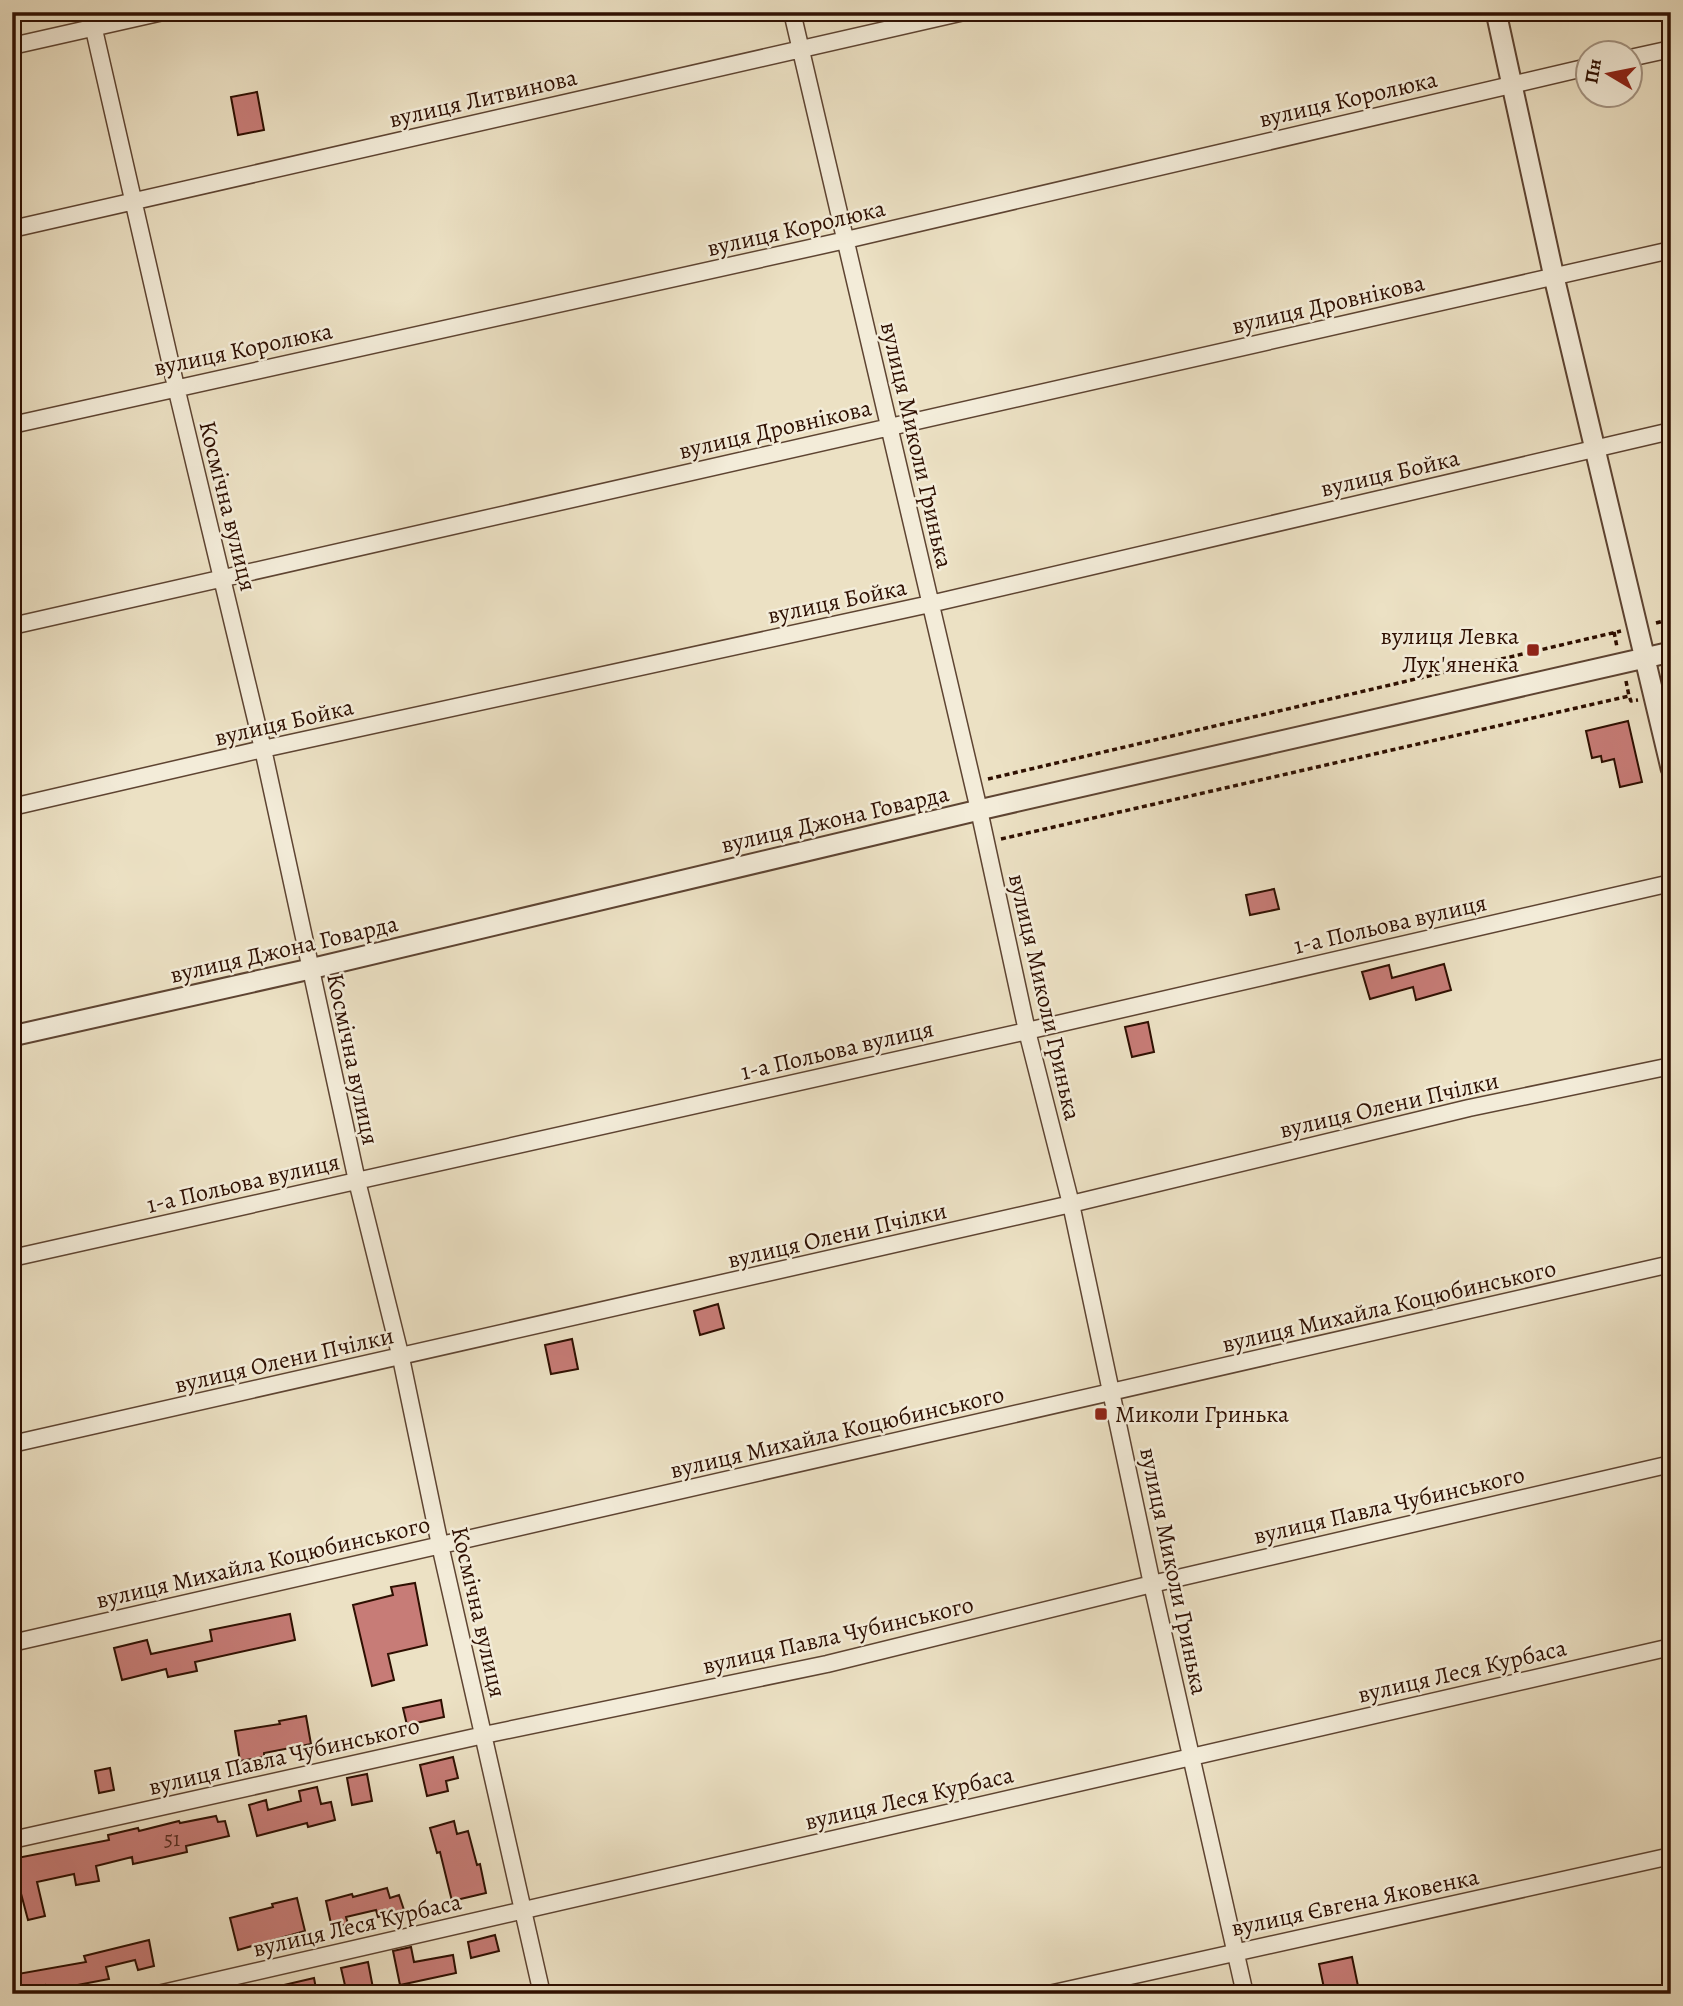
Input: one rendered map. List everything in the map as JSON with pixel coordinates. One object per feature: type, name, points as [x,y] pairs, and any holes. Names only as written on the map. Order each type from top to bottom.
[{"type":"street","points":[[12,46],[92,20],[163,12]]},
{"type":"street","name":"вулиця Миколи Гринька","points":[[792,12],[979,810],[1027,1031],[1071,1204],[1152,1584],[1245,1994]]},
{"type":"street","name":"вулиця Литвинова","points":[[12,229],[964,12]]},
{"type":"street","points":[[1496,12],[1554,277],[1671,768]]},
{"type":"street","name":"Космічна вулиця","points":[[92,20],[221,578],[264,749],[357,1181],[401,1358],[440,1545],[542,1994]]},
{"type":"street","points":[[1644,55],[1671,49]]},
{"type":"street","name":"вулиця Королюка","points":[[12,425],[846,240],[1574,70]]},
{"type":"street","name":"вулиця Дровнікова","points":[[12,626],[1671,250]]},
{"type":"street","name":"вулиця Бойка","points":[[12,807],[264,749],[930,604],[1671,431]]},
{"type":"street","name":"вулиця Джона Говарда","points":[[12,1036],[310,969],[979,810],[1671,652]]},
{"type":"street","name":"1-а Польова вулиця","points":[[12,1258],[1027,1031],[1671,883]]},
{"type":"street","name":"вулиця Олени Пчілки","points":[[12,1444],[401,1358],[1071,1204],[1469,1108],[1671,1066]]},
{"type":"street","name":"вулиця Михайла Коцюбинського","points":[[12,1643],[1671,1264]]},
{"type":"street","name":"вулиця Павла Чубинського","points":[[12,1840],[484,1735],[827,1664],[1152,1584],[1671,1464]]},
{"type":"street","name":"вулиця Леся Курбаса","points":[[158,1994],[1671,1647]]},
{"type":"street","name":"вулиця Євгена Яковенка","points":[[1049,1994],[1671,1856]]},
{"type":"path","points":[[972,783],[1639,627]]},
{"type":"path","points":[[986,843],[1629,696],[1631,701],[1655,695]]},
{"type":"building","points":[[257,92],[264,130],[238,135],[231,97]]},
{"type":"building","points":[[1628,721],[1642,782],[1620,787],[1614,759],[1602,762],[1601,756],[1592,758],[1586,731]]},
{"type":"building","points":[[1274,889],[1279,909],[1250,915],[1246,895]]},
{"type":"building","points":[[1444,964],[1451,990],[1416,1000],[1413,987],[1370,999],[1362,972],[1389,965],[1392,978]]},
{"type":"building","points":[[1148,1022],[1154,1052],[1132,1057],[1125,1027]]},
{"type":"building","points":[[718,1304],[724,1328],[700,1335],[694,1311]]},
{"type":"building","points":[[572,1339],[578,1369],[551,1374],[545,1345]]},
{"type":"building","points":[[415,1583],[427,1645],[388,1654],[394,1680],[372,1686],[353,1605],[393,1595],[391,1587]]},
{"type":"building","points":[[290,1614],[295,1640],[195,1662],[197,1671],[168,1677],[166,1669],[122,1680],[114,1648],[147,1640],[151,1654],[212,1641],[210,1630]]},
{"type":"building","points":[[441,1700],[444,1717],[407,1725],[403,1708]]},
{"type":"building","points":[[306,1716],[311,1744],[264,1753],[264,1757],[240,1761],[235,1731],[280,1724],[279,1721]]},
{"type":"building","points":[[453,1757],[458,1778],[446,1781],[448,1791],[427,1796],[420,1765]]},
{"type":"building","points":[[110,1768],[114,1790],[99,1793],[95,1771]]},
{"type":"building","points":[[367,1774],[372,1801],[352,1805],[347,1778]]},
{"type":"building","points":[[317,1787],[321,1804],[331,1802],[335,1820],[308,1827],[307,1823],[257,1836],[249,1805],[266,1800],[268,1810],[301,1801],[299,1791]]},
{"type":"building","points":[[216,1816],[218,1822],[225,1821],[229,1836],[186,1846],[187,1852],[165,1857],[133,1864],[132,1857],[96,1866],[99,1881],[76,1885],[74,1874],[37,1882],[45,1916],[28,1920],[12,1859],[109,1840],[108,1835],[138,1828],[139,1831],[179,1821],[180,1823]]},
{"type":"building","points":[[454,1821],[457,1834],[468,1831],[477,1865],[480,1864],[486,1893],[452,1901],[440,1852],[437,1853],[430,1828]]},
{"type":"building","points":[[387,1888],[390,1898],[399,1895],[404,1910],[378,1917],[376,1910],[346,1917],[348,1924],[332,1928],[326,1901]]},
{"type":"building","points":[[297,1898],[305,1931],[238,1950],[230,1918]]},
{"type":"building","points":[[495,1935],[499,1951],[471,1958],[468,1942]]},
{"type":"building","points":[[149,1940],[154,1966],[138,1970],[135,1960],[106,1967],[109,1979],[46,1991],[45,1985],[12,1992],[12,1975],[86,1962],[84,1956]]},
{"type":"building","points":[[411,1947],[414,1962],[453,1955],[456,1973],[400,1985],[393,1951]]},
{"type":"building","points":[[1352,1957],[1358,1986],[1325,1993],[1319,1964]]},
{"type":"building","points":[[368,1962],[373,1988],[347,1994],[341,1968]]},
{"type":"building","points":[[314,1978],[317,1994],[272,1994],[271,1988]]},
{"type":"place","name":"вулиця Левка Лук'яненка","points":[[1533,650]]},
{"type":"place","name":"Миколи Гринька","points":[[1101,1414]]}]
